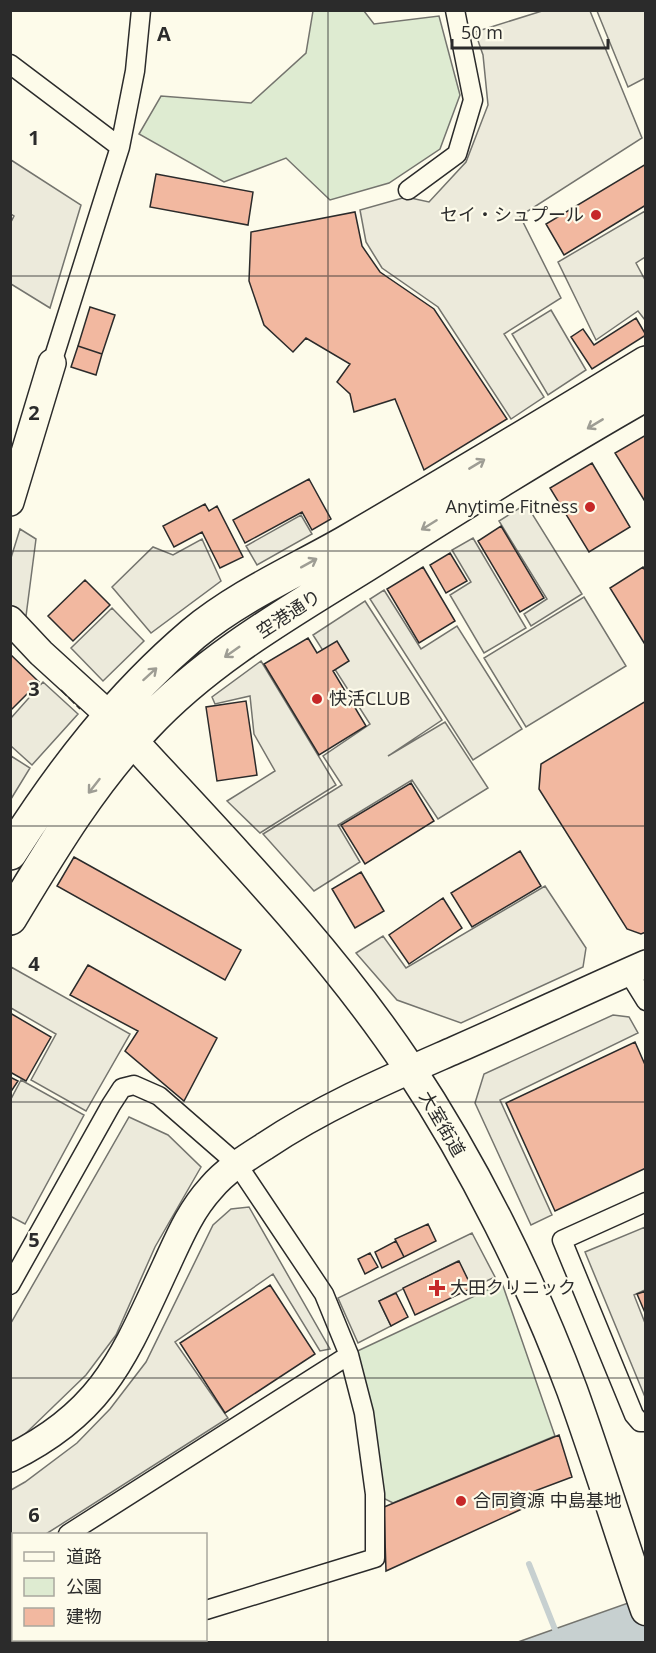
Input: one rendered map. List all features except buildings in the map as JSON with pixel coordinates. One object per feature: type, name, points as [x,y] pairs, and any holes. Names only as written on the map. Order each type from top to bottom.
[{"type":"highway","name":"空港通り","points":[[10,853],[70,762],[109,715],[195,633],[232,607],[354,538],[645,363]]},
{"type":"highway","name":"空港通り","points":[[10,918],[80,805],[132,740],[208,669],[262,631],[477,495],[645,394]]},
{"type":"main road","name":"大室街道","points":[[109,715],[283,904],[410,1068],[489,1206],[529,1289],[572,1389],[645,1610]]},
{"type":"street","points":[[10,502],[120,147],[135,71],[141,10]]},
{"type":"street","points":[[408,190],[457,154],[472,100],[455,10]]},
{"type":"street","points":[[10,64],[120,147]]},
{"type":"street","points":[[10,620],[41,653],[109,715]]},
{"type":"street","points":[[10,1458],[43,1443],[83,1411],[107,1382],[129,1346],[189,1218],[212,1186],[237,1164],[298,1124],[410,1068],[637,968],[645,1001]]},
{"type":"street","points":[[10,1285],[122,1088],[134,1085],[159,1096],[237,1164],[324,1294],[350,1355],[364,1413],[375,1494],[375,1558],[207,1610]]},
{"type":"street","points":[[645,1202],[562,1240],[634,1415],[640,1422],[645,1422]]},
{"type":"street","points":[[70,1533],[350,1355]]},
{"type":"green space","points":[[313,11],[364,11],[374,24],[439,16],[460,95],[440,149],[389,183],[330,200],[286,158],[224,182],[139,134],[161,96],[251,103],[306,53]]},
{"type":"green space","points":[[502,1283],[555,1436],[393,1503],[375,1494],[349,1355]]},
{"type":"shaded area","points":[[542,11],[590,11],[642,138],[520,216],[561,298],[504,334],[544,397],[511,419],[438,307],[382,268],[366,242],[360,210],[406,197],[429,202],[466,162],[488,105],[483,55],[475,32]]},
{"type":"shaded area","points":[[597,11],[645,11],[645,78],[628,87]]},
{"type":"shaded area","points":[[11,160],[81,205],[50,308],[11,284],[10,224],[14,216],[11,214]]},
{"type":"shaded area","points":[[645,211],[645,257],[636,263],[645,280],[645,320],[638,311],[596,340],[558,262]]},
{"type":"shaded area","points":[[551,310],[586,370],[548,395],[512,334]]},
{"type":"shaded area","points":[[526,504],[582,594],[531,626],[524,614],[547,599],[499,521]]},
{"type":"shaded area","points":[[301,515],[312,534],[257,565],[246,546]]},
{"type":"shaded area","points":[[20,529],[36,539],[26,616],[11,608],[10,561]]},
{"type":"shaded area","points":[[473,538],[526,628],[484,653],[450,595],[471,582],[452,550]]},
{"type":"shaded area","points":[[202,539],[221,581],[151,633],[112,587],[153,547],[173,555]]},
{"type":"shaded area","points":[[384,590],[421,649],[457,626],[522,729],[473,760],[370,599]]},
{"type":"shaded area","points":[[584,597],[626,666],[526,727],[484,658]]},
{"type":"shaded area","points":[[365,601],[442,720],[388,756],[445,722],[488,788],[438,819],[412,780],[338,825],[360,862],[314,891],[263,834],[342,785],[323,756],[370,724],[313,635]]},
{"type":"shaded area","points":[[112,608],[144,641],[103,681],[71,648]]},
{"type":"shaded area","points":[[261,661],[336,785],[260,833],[227,801],[275,771],[254,734],[250,696],[215,704],[212,697]]},
{"type":"shaded area","points":[[43,682],[78,714],[32,765],[11,746],[11,718]]},
{"type":"shaded area","points":[[11,756],[30,768],[11,799]]},
{"type":"shaded area","points":[[545,886],[586,948],[583,967],[461,1023],[397,1000],[356,953],[383,936],[406,968]]},
{"type":"shaded area","points":[[11,967],[130,1034],[86,1111],[31,1080],[56,1034],[11,1008]]},
{"type":"shaded area","points":[[613,1015],[629,1017],[638,1033],[500,1100],[552,1215],[531,1225],[475,1103],[484,1074]]},
{"type":"shaded area","points":[[21,1080],[84,1115],[25,1224],[10,1216],[11,1099]]},
{"type":"shaded area","points":[[129,1117],[168,1135],[201,1167],[155,1247],[116,1335],[86,1375],[24,1435],[11,1443],[11,1323]]},
{"type":"shaded area","points":[[249,1207],[330,1349],[320,1351],[273,1274],[175,1342],[228,1418],[48,1533],[12,1533],[11,1554],[11,1490],[77,1443],[110,1409],[146,1362],[213,1225],[231,1209]]},
{"type":"shaded area","points":[[645,1227],[645,1290],[634,1295],[645,1323],[645,1397],[585,1252]]},
{"type":"shaded area","points":[[472,1233],[495,1277],[472,1288],[458,1261],[379,1301],[391,1326],[358,1343],[338,1298]]},
{"type":"shaded area","points":[[645,1597],[645,1642],[518,1642]]},
{"type":"waterway","points":[[529,1564],[560,1642]]},
{"type":"fence","points":[[61,690],[80,709]]},
{"type":"place","name":"セイ・シュプール","points":[[596,215]]},
{"type":"place","name":"Anytime Fitness","points":[[590,507]]},
{"type":"place","name":"快活CLUB","points":[[317,699]]},
{"type":"place","name":"大田クリニック","points":[[437,1288]]},
{"type":"place","name":"合同資源 中島基地","points":[[461,1501]]}]
